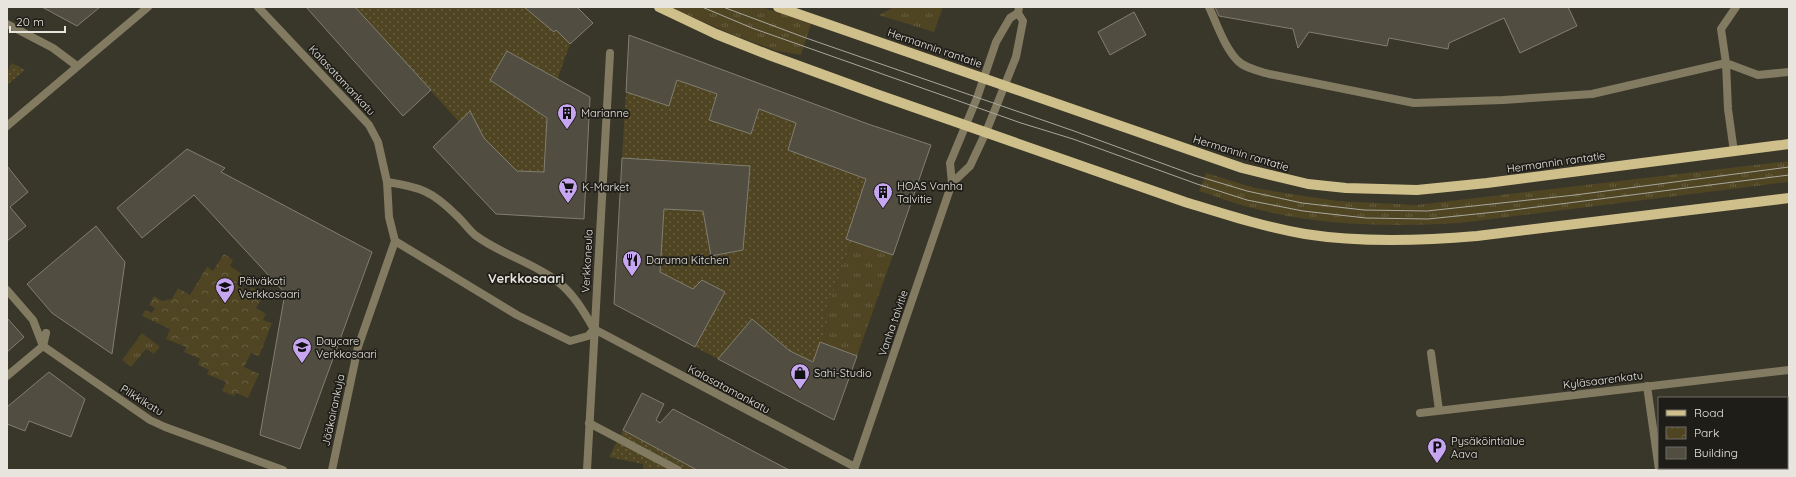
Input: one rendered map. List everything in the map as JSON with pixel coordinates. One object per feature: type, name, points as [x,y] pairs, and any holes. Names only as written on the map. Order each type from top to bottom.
[{"type":"main road","points":[[659,7],[716,34],[769,55],[967,126],[1233,217],[1304,234],[1340,238],[1431,240],[1470,237],[1789,198]]},
{"type":"main road","name":"Hermannin rantatie","points":[[778,7],[1242,168],[1308,184],[1346,188],[1417,190],[1487,183],[1789,144]]},
{"type":"street","points":[[7,126],[148,7]]},
{"type":"street","name":"Kalasatamankatu","points":[[258,7],[369,125],[378,142],[387,182],[390,217],[395,241]]},
{"type":"street","points":[[1209,7],[1225,40],[1238,61],[1253,69],[1269,74],[1414,103],[1504,100],[1592,94],[1726,63],[1758,75],[1789,72]]},
{"type":"street","points":[[1734,152],[1728,109],[1726,63],[1721,29],[1736,7]]},
{"type":"street","name":"Vanha talvitie","points":[[854,469],[952,183],[950,163],[967,126],[985,78],[996,42],[1010,18],[1019,10],[1023,21],[1018,49],[986,132],[970,166],[952,183]]},
{"type":"street","points":[[7,24],[53,48],[78,66]]},
{"type":"street","name":"Verkkoneula","points":[[587,470],[610,53]]},
{"type":"street","points":[[387,182],[413,186],[426,191],[441,201],[475,234],[533,266],[558,282],[577,301],[594,329],[588,336],[570,340],[517,315],[395,241]]},
{"type":"street","name":"Jääkairankuja","points":[[332,470],[358,347],[395,241]]},
{"type":"street","points":[[7,290],[33,320],[43,346]]},
{"type":"street","name":"Kalasatamankatu","points":[[594,329],[854,469]]},
{"type":"street","points":[[7,376],[43,346],[46,333]]},
{"type":"street","name":"Pilkkikatu","points":[[43,346],[150,420],[166,428],[283,470]]},
{"type":"street","points":[[1431,353],[1439,410]]},
{"type":"street","name":"Kyläsaarenkatu","points":[[1420,413],[1789,370]]},
{"type":"street","points":[[1647,386],[1658,463]]},
{"type":"street","points":[[589,423],[678,470]]},
{"type":"green space","points":[[355,7],[524,7],[554,32],[556,30],[570,44],[557,80],[507,51],[490,80],[547,118],[544,172],[517,171],[459,122]]},
{"type":"green space","points":[[670,7],[762,7],[811,24],[801,55],[777,51],[731,34]]},
{"type":"green space","points":[[894,7],[943,7],[934,32],[879,15]]},
{"type":"green space","points":[[12,63],[25,70],[7,85],[7,72]]},
{"type":"green space","points":[[677,80],[717,94],[709,120],[750,134],[759,109],[796,123],[788,150],[866,179],[852,241],[824,317],[829,318],[813,362],[790,351],[752,320],[718,359],[695,347],[725,292],[702,280],[693,289],[660,272],[664,209],[703,211],[711,256],[743,250],[750,166],[622,158],[626,92],[668,106]]},
{"type":"green space","points":[[1789,161],[1789,182],[1460,223],[1380,225],[1354,224],[1300,218],[1242,205],[1199,191],[1206,173],[1255,188],[1291,194],[1338,201],[1416,205]]},
{"type":"green space","points":[[852,241],[893,255],[857,356],[820,342],[829,319],[824,317]]},
{"type":"green space","points":[[224,254],[233,260],[230,266],[242,274],[236,284],[248,292],[252,287],[264,295],[256,308],[266,314],[263,320],[272,323],[259,356],[251,353],[244,367],[259,374],[248,398],[236,393],[234,396],[222,391],[226,382],[207,374],[209,370],[198,365],[200,359],[184,352],[186,347],[166,339],[170,329],[142,316],[145,310],[152,313],[155,308],[149,305],[154,296],[162,301],[172,299],[178,288],[190,295],[207,267],[213,271]]},
{"type":"green space","points":[[142,333],[160,347],[154,354],[146,349],[131,367],[122,360]]},
{"type":"green space","points":[[623,430],[697,470],[643,470],[643,464],[609,457]]},
{"type":"building","points":[[42,7],[100,7],[77,26]]},
{"type":"building","points":[[306,7],[355,7],[431,90],[403,116]]},
{"type":"building","points":[[524,7],[577,7],[593,23],[570,44],[556,30],[554,32]]},
{"type":"building","points":[[1215,7],[1568,7],[1577,26],[1520,53],[1504,18],[1449,43],[1448,49],[1389,38],[1387,46],[1309,32],[1298,48],[1293,29],[1219,16]]},
{"type":"building","points":[[1134,12],[1146,35],[1110,55],[1098,32]]},
{"type":"building","points":[[629,35],[868,124],[931,145],[893,255],[846,239],[866,179],[788,150],[796,123],[759,109],[751,134],[709,120],[717,94],[677,80],[669,106],[626,92]]},
{"type":"building","name":"Marianne","points":[[507,51],[590,97],[584,219],[496,214],[433,147],[470,111],[484,138],[517,171],[544,172],[547,118],[490,80]]},
{"type":"building","name":"Daycare Verkkosaari","points":[[187,149],[225,168],[221,172],[372,252],[300,449],[260,435],[285,293],[194,195],[142,238],[117,208]]},
{"type":"building","points":[[622,158],[750,166],[743,250],[711,256],[703,211],[664,209],[660,272],[693,289],[702,280],[725,292],[695,347],[614,304]]},
{"type":"building","points":[[7,166],[28,192],[10,207],[26,226],[7,241]]},
{"type":"building","points":[[96,226],[125,262],[112,354],[52,313],[27,284]]},
{"type":"building","points":[[7,318],[24,337],[7,352]]},
{"type":"building","points":[[752,319],[790,351],[813,362],[820,342],[857,356],[834,420],[718,359]]},
{"type":"building","points":[[49,372],[85,399],[71,437],[29,421],[25,431],[7,424],[7,407]]},
{"type":"building","points":[[642,393],[664,404],[656,420],[660,423],[673,409],[789,470],[697,470],[623,430]]},
{"type":"tram line","points":[[702,7],[752,28],[1021,123],[1073,139],[1197,184],[1247,200],[1303,211],[1366,218],[1428,219],[1505,211],[1789,175]]},
{"type":"tram line","points":[[723,7],[806,38],[1074,131],[1194,175],[1247,191],[1302,203],[1364,210],[1427,211],[1575,195],[1789,167]]},
{"type":"place","name":"Marianne","points":[[567,130]]},
{"type":"place","name":"K-Market","points":[[568,204]]},
{"type":"place","name":"HOAS Vanha Talvitie","points":[[883,209]]},
{"type":"place","name":"Daruma Kitchen","points":[[632,277]]},
{"type":"place","name":"Päiväkoti Verkkosaari","points":[[225,304]]},
{"type":"place","name":"Daycare Verkkosaari","points":[[302,364]]},
{"type":"place","name":"Sahi-Studio","points":[[800,390]]},
{"type":"place","name":"Pysäköintialue Aava","points":[[1437,464]]},
{"type":"district","name":"Verkkosaari","points":[[526,278]]}]
